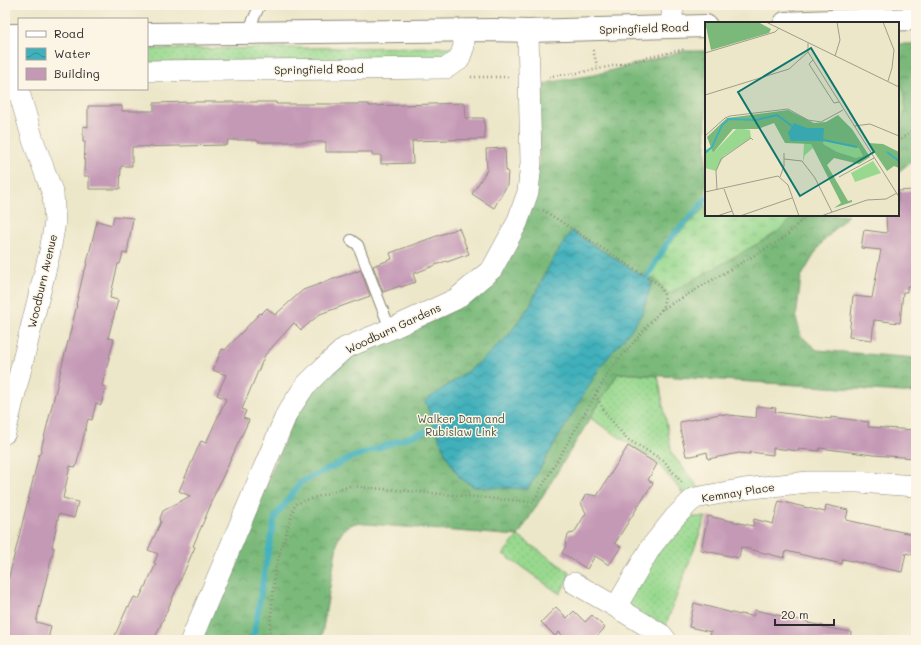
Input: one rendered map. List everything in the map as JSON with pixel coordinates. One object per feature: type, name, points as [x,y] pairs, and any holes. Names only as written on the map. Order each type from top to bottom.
[{"type":"street","points":[[672,27],[673,5]]},
{"type":"street","points":[[809,22],[916,20]]},
{"type":"street","name":"Springfield Road","points":[[148,34],[463,30],[528,31],[705,26]]},
{"type":"street","points":[[446,68],[459,60],[464,46],[463,30]]},
{"type":"street","name":"Woodburn Gardens","points":[[191,640],[287,413],[305,386],[345,348],[456,299],[492,269],[517,223],[528,192],[531,163],[528,31]]},
{"type":"street","name":"Woodburn Avenue","points":[[14,35],[18,88]]},
{"type":"street","name":"Springfield Road","points":[[148,71],[446,68]]},
{"type":"street","name":"Woodburn Avenue","points":[[5,433],[50,251],[55,222],[53,194],[33,140],[18,90]]},
{"type":"street","name":"Kemnay Place","points":[[616,607],[651,547],[675,517],[695,498],[744,489],[808,482],[858,482],[916,486]]},
{"type":"street","points":[[574,583],[662,635],[666,640]]},
{"type":"lane","points":[[247,33],[258,7],[261,5]]},
{"type":"lane","points":[[351,240],[358,245],[390,329]]},
{"type":"path","points":[[446,68],[460,77],[529,77],[560,75],[598,69],[666,53],[693,49]]},
{"type":"path","points":[[899,141],[916,128]]},
{"type":"path","points":[[540,208],[658,284],[665,296],[662,310]]},
{"type":"path","points":[[269,640],[275,570],[294,504],[350,486],[533,502],[610,370],[662,310],[784,238],[806,216]]},
{"type":"path","points":[[595,395],[607,415],[627,439],[663,460],[695,498]]},
{"type":"green space","points":[[899,44],[916,44],[916,158],[899,171]]},
{"type":"green space","points":[[450,47],[453,49],[447,60],[148,62],[148,49]]},
{"type":"green space","name":"Walker Dam and Rubislaw Link","points":[[684,51],[705,51],[705,216],[847,216],[820,245],[801,277],[796,318],[801,336],[817,350],[916,358],[916,393],[618,373],[518,536],[355,523],[345,528],[338,539],[321,640],[200,640],[295,416],[315,387],[353,352],[441,317],[474,298],[499,274],[539,162],[540,87],[551,82],[594,75]]},
{"type":"green space","points":[[899,81],[903,88],[905,105],[901,124],[899,127]]},
{"type":"green space","points":[[705,208],[705,216],[795,216],[776,233],[669,294],[657,281],[649,276],[673,239]]},
{"type":"green space","points":[[618,373],[658,376],[672,454],[706,497],[690,502],[657,462],[590,418]]},
{"type":"green space","points":[[675,517],[706,517],[662,635],[616,607]]},
{"type":"green space","points":[[518,536],[571,573],[560,594],[503,554]]},
{"type":"water","points":[[571,231],[652,282],[642,314],[600,367],[528,489],[474,487],[460,478],[447,457],[425,401],[480,362],[507,337],[529,307],[550,264]]},
{"type":"building","points":[[154,103],[369,104],[369,106],[465,103],[466,118],[484,118],[485,139],[412,141],[413,163],[381,164],[381,155],[372,155],[372,152],[326,152],[326,142],[258,142],[257,140],[228,140],[227,145],[132,147],[132,166],[121,166],[120,189],[89,189],[89,176],[84,176],[85,142],[83,142],[83,126],[88,127],[88,106],[122,106],[122,111],[154,111]]},
{"type":"building","points":[[505,148],[506,171],[508,171],[507,185],[494,208],[472,194],[487,170],[486,149]]},
{"type":"building","points":[[916,190],[916,287],[907,286],[907,292],[903,292],[900,323],[874,320],[872,340],[849,337],[853,296],[872,298],[881,250],[861,248],[864,230],[887,233],[886,216],[899,216],[899,191]]},
{"type":"building","points":[[114,216],[133,218],[127,254],[123,253],[120,264],[118,264],[110,298],[118,300],[108,338],[114,339],[102,386],[106,387],[101,405],[96,403],[92,420],[88,419],[76,467],[70,466],[63,498],[78,502],[74,518],[59,514],[52,547],[54,548],[36,622],[51,626],[48,640],[5,640],[5,593],[77,305],[84,271],[97,221],[112,225]]},
{"type":"building","points":[[459,228],[469,254],[413,274],[416,282],[383,292],[373,266],[392,259],[390,253]]},
{"type":"building","points":[[361,270],[370,296],[320,314],[301,330],[294,323],[265,355],[242,409],[246,411],[243,418],[249,420],[211,502],[193,546],[195,547],[154,640],[113,640],[128,606],[129,607],[134,597],[139,599],[156,564],[154,563],[158,554],[148,550],[161,522],[160,518],[163,511],[190,496],[179,491],[201,441],[206,443],[226,399],[217,395],[226,375],[213,370],[222,349],[225,350],[260,313],[261,314],[267,308],[275,315],[303,290]]},
{"type":"building","points":[[757,406],[776,408],[775,412],[869,422],[868,427],[916,430],[916,458],[873,455],[820,448],[819,451],[799,449],[799,451],[773,448],[773,455],[750,452],[750,454],[739,453],[708,459],[707,452],[686,456],[680,422],[720,414],[756,418]]},
{"type":"building","points":[[628,446],[657,464],[648,480],[653,483],[615,543],[621,547],[609,565],[595,556],[587,569],[562,553],[566,546],[565,541],[569,534],[574,533],[586,513],[581,503],[586,494],[597,496]]},
{"type":"building","points":[[779,501],[825,512],[826,505],[848,510],[846,520],[916,535],[916,556],[906,553],[902,572],[843,559],[842,564],[786,551],[784,558],[741,547],[739,558],[701,550],[708,516],[753,526],[754,519],[773,524]]},
{"type":"building","points":[[694,603],[740,615],[753,616],[755,610],[809,622],[808,623],[823,627],[851,632],[850,640],[709,640],[711,632],[689,627]]},
{"type":"building","points":[[556,607],[567,618],[574,611],[585,622],[592,615],[605,628],[593,640],[567,640],[559,632],[555,636],[541,622]]},
{"type":"waterway","points":[[646,278],[671,237],[694,214],[705,200]]},
{"type":"waterway","points":[[250,640],[254,634],[275,517],[301,482],[350,458],[435,428]]}]
